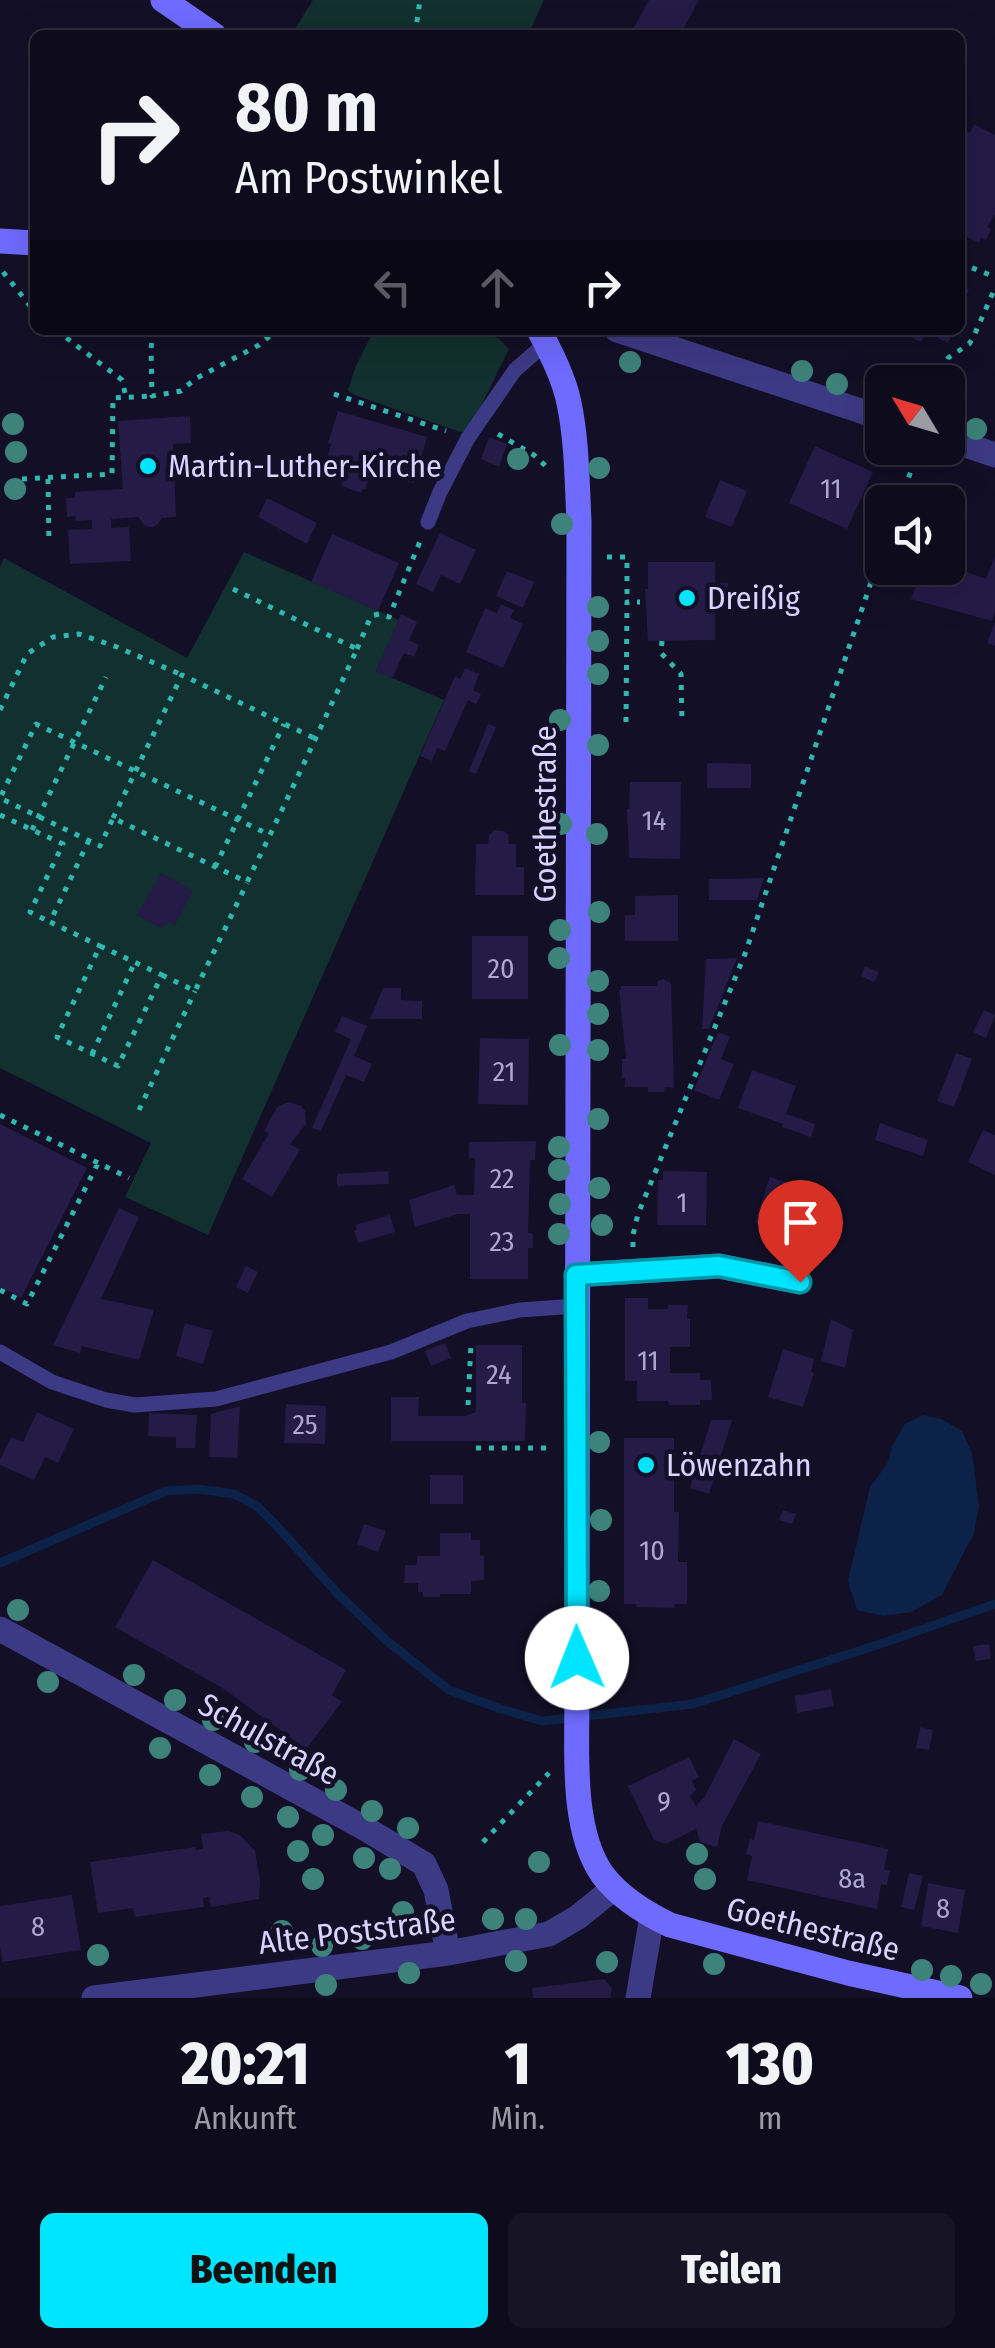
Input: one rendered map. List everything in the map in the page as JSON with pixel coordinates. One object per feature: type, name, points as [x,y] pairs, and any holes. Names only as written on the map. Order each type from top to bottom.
[{"type":"main road","points":[[163,0],[207,30]]},
{"type":"main road","points":[[0,241],[30,243]]},
{"type":"main road","name":"Goethestraße","points":[[545,335],[569,401],[578,521],[577,1739],[583,1824],[601,1872],[614,1888],[652,1916],[692,1932],[960,1998]]},
{"type":"street","points":[[632,335],[865,412]]},
{"type":"street","points":[[965,445],[995,455]]},
{"type":"street","points":[[576,1275],[719,1266],[800,1282]]},
{"type":"street","name":"Schulstraße","points":[[0,1629],[424,1864],[436,1890],[448,1953]]},
{"type":"street","name":"Alte Poststraße","points":[[94,1998],[448,1953],[549,1934],[614,1888]]},
{"type":"street","points":[[638,1998],[652,1916]]},
{"type":"lane","points":[[428,522],[473,432],[544,335]]},
{"type":"lane","points":[[0,1352],[52,1382],[106,1400],[134,1404],[216,1399],[392,1352],[467,1321],[520,1310],[576,1306]]},
{"type":"path","points":[[416,30],[420,2],[428,0]]},
{"type":"path","points":[[965,265],[995,276]]},
{"type":"path","points":[[4,272],[30,306]]},
{"type":"path","points":[[944,365],[973,338],[995,288]]},
{"type":"path","points":[[63,335],[122,380],[126,397]]},
{"type":"path","points":[[152,335],[152,396]]},
{"type":"path","points":[[22,479],[112,474],[113,398],[181,391],[271,335]]},
{"type":"path","points":[[334,394],[473,432],[502,436],[553,471]]},
{"type":"path","points":[[48,479],[49,542]]},
{"type":"path","points":[[139,1110],[371,616],[389,617],[428,522]]},
{"type":"path","points":[[604,556],[626,557],[626,722]]},
{"type":"path","points":[[635,1271],[633,1235],[638,1214],[745,954],[870,585]]},
{"type":"path","points":[[233,589],[357,648]]},
{"type":"path","points":[[627,602],[640,602]]},
{"type":"path","points":[[0,710],[27,654],[53,637],[78,634],[182,675],[316,739]]},
{"type":"path","points":[[662,640],[662,653],[681,674],[682,723]]},
{"type":"path","points":[[182,675],[136,771],[113,818],[100,846],[0,798],[36,724],[136,771],[270,835]]},
{"type":"path","points":[[32,830],[106,677]]},
{"type":"path","points":[[215,866],[284,724]]},
{"type":"path","points":[[0,814],[63,844],[30,912],[196,991]]},
{"type":"path","points":[[113,818],[248,882]]},
{"type":"path","points":[[50,922],[89,840]]},
{"type":"path","points":[[100,946],[56,1037],[92,1054],[118,1066],[162,975]]},
{"type":"path","points":[[92,1054],[135,962]]},
{"type":"path","points":[[0,1114],[129,1178]]},
{"type":"path","points":[[0,1290],[27,1304],[98,1163]]},
{"type":"path","points":[[468,1405],[470,1343],[484,1339]]},
{"type":"path","points":[[476,1448],[553,1448]]},
{"type":"path","points":[[482,1842],[554,1768]]},
{"type":"path","points":[[787,1928],[791,1914]]},
{"type":"green space","points":[[313,0],[544,0],[530,30],[294,30]]},
{"type":"green space","points":[[372,335],[491,335],[509,349],[466,431],[460,432],[352,394],[348,390]]},
{"type":"green space","points":[[244,552],[399,620],[376,671],[444,700],[208,1235],[125,1197],[151,1143],[0,1068],[0,567],[4,558],[187,658]]},
{"type":"water","points":[[923,1415],[941,1419],[962,1431],[972,1453],[979,1506],[974,1533],[942,1595],[911,1612],[883,1616],[857,1610],[848,1581],[870,1487],[887,1464],[905,1424]]},
{"type":"building","points":[[649,0],[699,0],[683,30],[633,29]]},
{"type":"building","points":[[974,124],[995,135],[995,214],[987,227],[991,229],[986,240],[981,238],[979,243],[965,236],[965,130],[970,133]]},
{"type":"building","points":[[906,335],[924,335],[921,342]]},
{"type":"building","points":[[932,335],[952,335],[948,343]]},
{"type":"building","points":[[338,411],[427,437],[414,483],[382,474],[380,480],[369,477],[361,493],[342,486],[344,471],[325,465]]},
{"type":"building","name":"Martin-Luther-Kirche","points":[[190,416],[191,443],[173,444],[176,517],[162,518],[152,527],[145,526],[138,517],[111,519],[111,528],[129,527],[131,561],[70,564],[68,530],[92,529],[92,520],[67,517],[66,498],[75,498],[75,492],[123,489],[118,421]]},
{"type":"building","points":[[489,437],[507,444],[499,467],[481,459]]},
{"type":"building","points":[[815,446],[873,472],[847,529],[789,503]]},
{"type":"building","points":[[720,480],[747,491],[732,527],[705,517]]},
{"type":"building","points":[[267,498],[317,523],[307,544],[258,517]]},
{"type":"building","points":[[440,533],[476,550],[460,584],[441,575],[433,592],[416,584]]},
{"type":"building","points":[[332,534],[399,563],[378,611],[311,582]]},
{"type":"building","points":[[995,556],[992,621],[911,599],[916,585],[965,585],[965,571],[986,579]]},
{"type":"building","name":"Dreißig","points":[[648,562],[715,562],[715,583],[728,583],[728,607],[715,607],[715,640],[648,641]]},
{"type":"building","points":[[507,571],[534,582],[523,608],[496,596]]},
{"type":"building","points":[[501,604],[514,610],[510,618],[523,624],[503,668],[466,652],[485,608],[497,613]]},
{"type":"building","points":[[401,614],[417,622],[409,640],[419,645],[414,657],[404,653],[392,679],[376,671]]},
{"type":"building","points":[[995,622],[995,646],[987,643]]},
{"type":"building","points":[[465,668],[479,674],[473,690],[481,694],[476,704],[468,700],[445,751],[437,748],[432,761],[420,756],[455,676],[460,679]]},
{"type":"building","points":[[488,724],[496,727],[476,774],[469,771]]},
{"type":"building","points":[[707,763],[751,764],[751,788],[707,788]]},
{"type":"building","points":[[630,782],[681,782],[680,859],[629,858]]},
{"type":"building","points":[[494,830],[504,831],[509,844],[516,844],[516,867],[524,867],[524,895],[475,895],[476,844],[488,844]]},
{"type":"building","points":[[161,873],[193,890],[175,925],[169,922],[159,927],[137,915]]},
{"type":"building","points":[[764,878],[757,900],[709,900],[709,879]]},
{"type":"building","points":[[678,895],[678,941],[625,941],[625,915],[635,915],[635,896]]},
{"type":"building","points":[[472,936],[528,936],[528,999],[472,999]]},
{"type":"building","points":[[737,958],[709,1029],[702,1029],[706,959]]},
{"type":"building","points":[[865,966],[879,972],[874,982],[861,976]]},
{"type":"building","points":[[663,979],[671,983],[674,1088],[648,1092],[648,1087],[625,1087],[619,989],[657,986]]},
{"type":"building","points":[[383,988],[401,988],[401,1000],[422,1001],[422,1019],[370,1019]]},
{"type":"building","points":[[984,1010],[995,1015],[986,1038],[973,1032]]},
{"type":"building","points":[[342,1016],[367,1026],[354,1056],[372,1064],[364,1082],[346,1075],[321,1131],[312,1128],[351,1039],[335,1032]]},
{"type":"building","points":[[718,1032],[730,1037],[721,1059],[734,1064],[719,1100],[694,1090]]},
{"type":"building","points":[[480,1038],[529,1039],[528,1105],[478,1104]]},
{"type":"building","points":[[956,1053],[972,1059],[954,1107],[937,1101]]},
{"type":"building","points":[[752,1070],[796,1086],[786,1114],[815,1124],[811,1137],[738,1108]]},
{"type":"building","points":[[289,1102],[305,1111],[306,1124],[290,1144],[300,1150],[272,1197],[242,1179],[269,1133],[264,1131],[277,1107]]},
{"type":"building","points":[[880,1123],[928,1140],[923,1156],[875,1140]]},
{"type":"building","points":[[0,1124],[87,1168],[21,1298],[0,1287]]},
{"type":"building","points":[[983,1130],[995,1135],[995,1175],[968,1162]]},
{"type":"building","points":[[536,1141],[535,1160],[530,1160],[528,1233],[533,1234],[533,1248],[528,1248],[528,1279],[470,1279],[470,1214],[415,1227],[409,1200],[454,1185],[457,1195],[474,1195],[475,1158],[469,1158],[469,1142]]},
{"type":"building","points":[[388,1171],[389,1184],[337,1186],[337,1174]]},
{"type":"building","points":[[663,1171],[707,1172],[706,1225],[657,1225],[658,1180],[663,1180]]},
{"type":"building","points":[[770,1177],[809,1190],[794,1235],[755,1222]]},
{"type":"building","points":[[119,1208],[139,1217],[101,1299],[154,1310],[139,1360],[82,1346],[80,1353],[53,1345]]},
{"type":"building","points":[[390,1215],[395,1232],[358,1243],[355,1225]]},
{"type":"building","points":[[246,1266],[258,1272],[248,1293],[236,1287]]},
{"type":"building","points":[[625,1298],[648,1298],[648,1309],[688,1305],[690,1347],[670,1347],[670,1373],[700,1373],[700,1380],[711,1380],[712,1400],[700,1400],[700,1405],[637,1401],[637,1381],[625,1381]]},
{"type":"building","points":[[831,1319],[853,1330],[845,1368],[821,1361]]},
{"type":"building","points":[[185,1323],[213,1331],[203,1364],[176,1356]]},
{"type":"building","points":[[445,1343],[451,1358],[431,1366],[425,1351]]},
{"type":"building","points":[[476,1345],[522,1345],[525,1441],[391,1441],[391,1397],[419,1397],[418,1416],[465,1416],[476,1412]]},
{"type":"building","points":[[783,1349],[814,1359],[814,1373],[803,1407],[768,1397]]},
{"type":"building","points":[[286,1404],[326,1406],[325,1444],[284,1443]]},
{"type":"building","points":[[240,1406],[237,1458],[209,1457],[211,1414]]},
{"type":"building","points":[[37,1412],[74,1429],[58,1463],[45,1457],[34,1480],[0,1465],[0,1460],[11,1437],[23,1442]]},
{"type":"building","points":[[149,1413],[197,1415],[195,1448],[176,1448],[176,1437],[148,1436]]},
{"type":"building","points":[[711,1420],[732,1420],[709,1494],[690,1488]]},
{"type":"building","points":[[624,1438],[674,1438],[674,1512],[679,1512],[678,1562],[687,1562],[687,1604],[674,1604],[675,1608],[624,1604]]},
{"type":"building","points":[[430,1475],[463,1475],[463,1504],[430,1504]]},
{"type":"building","points":[[783,1510],[796,1514],[792,1524],[779,1520]]},
{"type":"building","points":[[364,1524],[386,1531],[378,1552],[357,1544]]},
{"type":"building","points":[[440,1533],[471,1533],[471,1540],[480,1540],[484,1580],[471,1581],[471,1594],[423,1597],[423,1592],[418,1592],[418,1583],[404,1583],[405,1565],[417,1565],[417,1556],[440,1556]]},
{"type":"building","points":[[153,1560],[346,1670],[332,1695],[342,1702],[306,1749],[224,1689],[115,1627]]},
{"type":"building","points":[[989,1644],[991,1659],[976,1661],[973,1646]]},
{"type":"building","points":[[831,1689],[834,1706],[797,1713],[795,1696]]},
{"type":"building","points":[[920,1727],[933,1730],[929,1750],[916,1748]]},
{"type":"building","points":[[734,1739],[761,1754],[722,1826],[717,1847],[700,1842],[696,1829],[666,1844],[654,1840],[628,1786],[689,1757],[699,1777],[692,1781],[696,1790],[690,1796],[696,1806]]},
{"type":"building","points":[[758,1821],[888,1849],[884,1869],[890,1871],[887,1885],[881,1884],[877,1909],[747,1880],[752,1856],[746,1854]]},
{"type":"building","points":[[228,1831],[240,1835],[255,1851],[259,1899],[211,1907],[209,1897],[203,1898],[204,1907],[135,1917],[133,1908],[98,1913],[90,1862],[203,1849],[201,1834]]},
{"type":"building","points":[[909,1873],[923,1876],[914,1910],[901,1907]]},
{"type":"building","points":[[928,1883],[965,1890],[958,1933],[921,1926]]},
{"type":"building","points":[[72,1895],[81,1950],[2,1962],[0,1906]]},
{"type":"building","points":[[604,1979],[612,1988],[610,1998],[533,1998],[532,1988]]},
{"type":"waterway","points":[[0,1563],[166,1491],[198,1489],[234,1494],[257,1506],[387,1641],[449,1690],[542,1721],[693,1704],[995,1604]]},
{"type":"place","name":"Martin-Luther-Kirche","points":[[148,466]]},
{"type":"place","name":"Dreißig","points":[[687,598]]},
{"type":"place","name":"Löwenzahn","points":[[646,1465]]},
{"type":"route","points":[[577,1658],[576,1275],[719,1266],[800,1282]]}]
